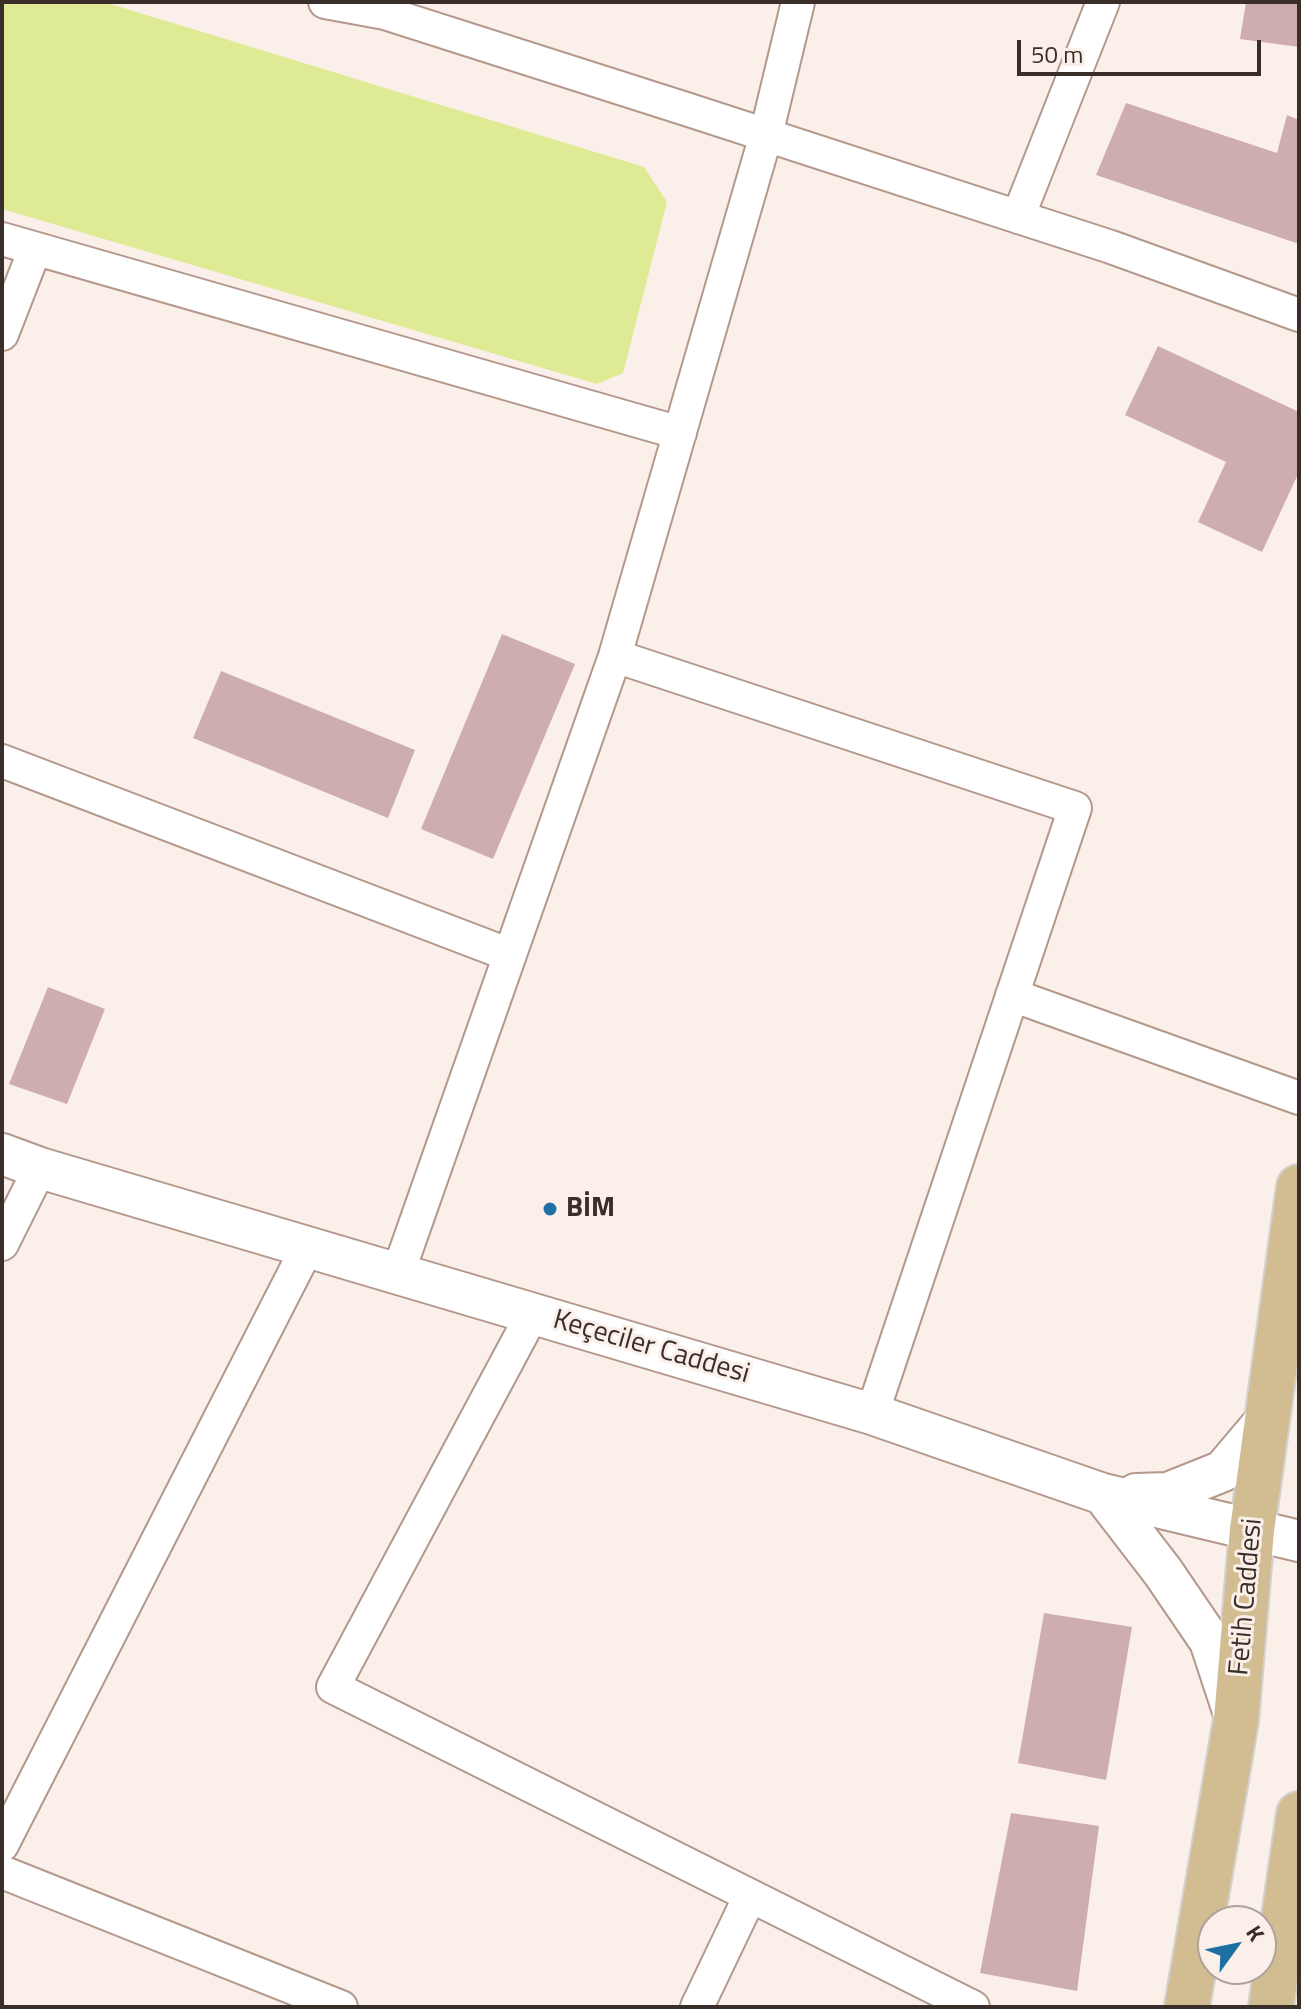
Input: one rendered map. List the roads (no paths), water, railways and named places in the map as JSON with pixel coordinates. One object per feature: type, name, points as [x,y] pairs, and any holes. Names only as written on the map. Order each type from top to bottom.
[{"type":"main road","name":"Fetih Caddesi","points":[[1187,2007],[1236,1720],[1252,1530],[1299,1187]]},
{"type":"main road","points":[[1271,2007],[1299,1814]]},
{"type":"street","points":[[325,2],[385,13],[766,135],[1018,217],[1299,315]]},
{"type":"street","points":[[398,1273],[615,656],[766,135],[798,2]]},
{"type":"street","points":[[1018,217],[1103,2]]},
{"type":"street","points":[[2,239],[680,433]]},
{"type":"street","points":[[2,334],[35,249]]},
{"type":"street","points":[[615,656],[1075,808],[872,1414]]},
{"type":"street","points":[[2,761],[510,955]]},
{"type":"street","points":[[1012,995],[1299,1098]]},
{"type":"street","name":"Keçeciler Caddesi","points":[[2,1154],[307,1248],[872,1414],[1103,1494],[1299,1541]]},
{"type":"street","points":[[2,1244],[40,1168]]},
{"type":"street","points":[[2,1845],[307,1248]]},
{"type":"street","points":[[533,1313],[333,1687],[750,1896],[916,1994],[973,2007]]},
{"type":"street","points":[[1103,1494],[1168,1493],[1223,1471],[1267,1419]]},
{"type":"street","points":[[1103,1494],[1163,1572],[1210,1641],[1236,1720]]},
{"type":"street","points":[[2,1872],[341,2007]]},
{"type":"street","points":[[697,2007],[750,1896]]},
{"type":"place","name":"BİM","points":[[550,1209]]}]
